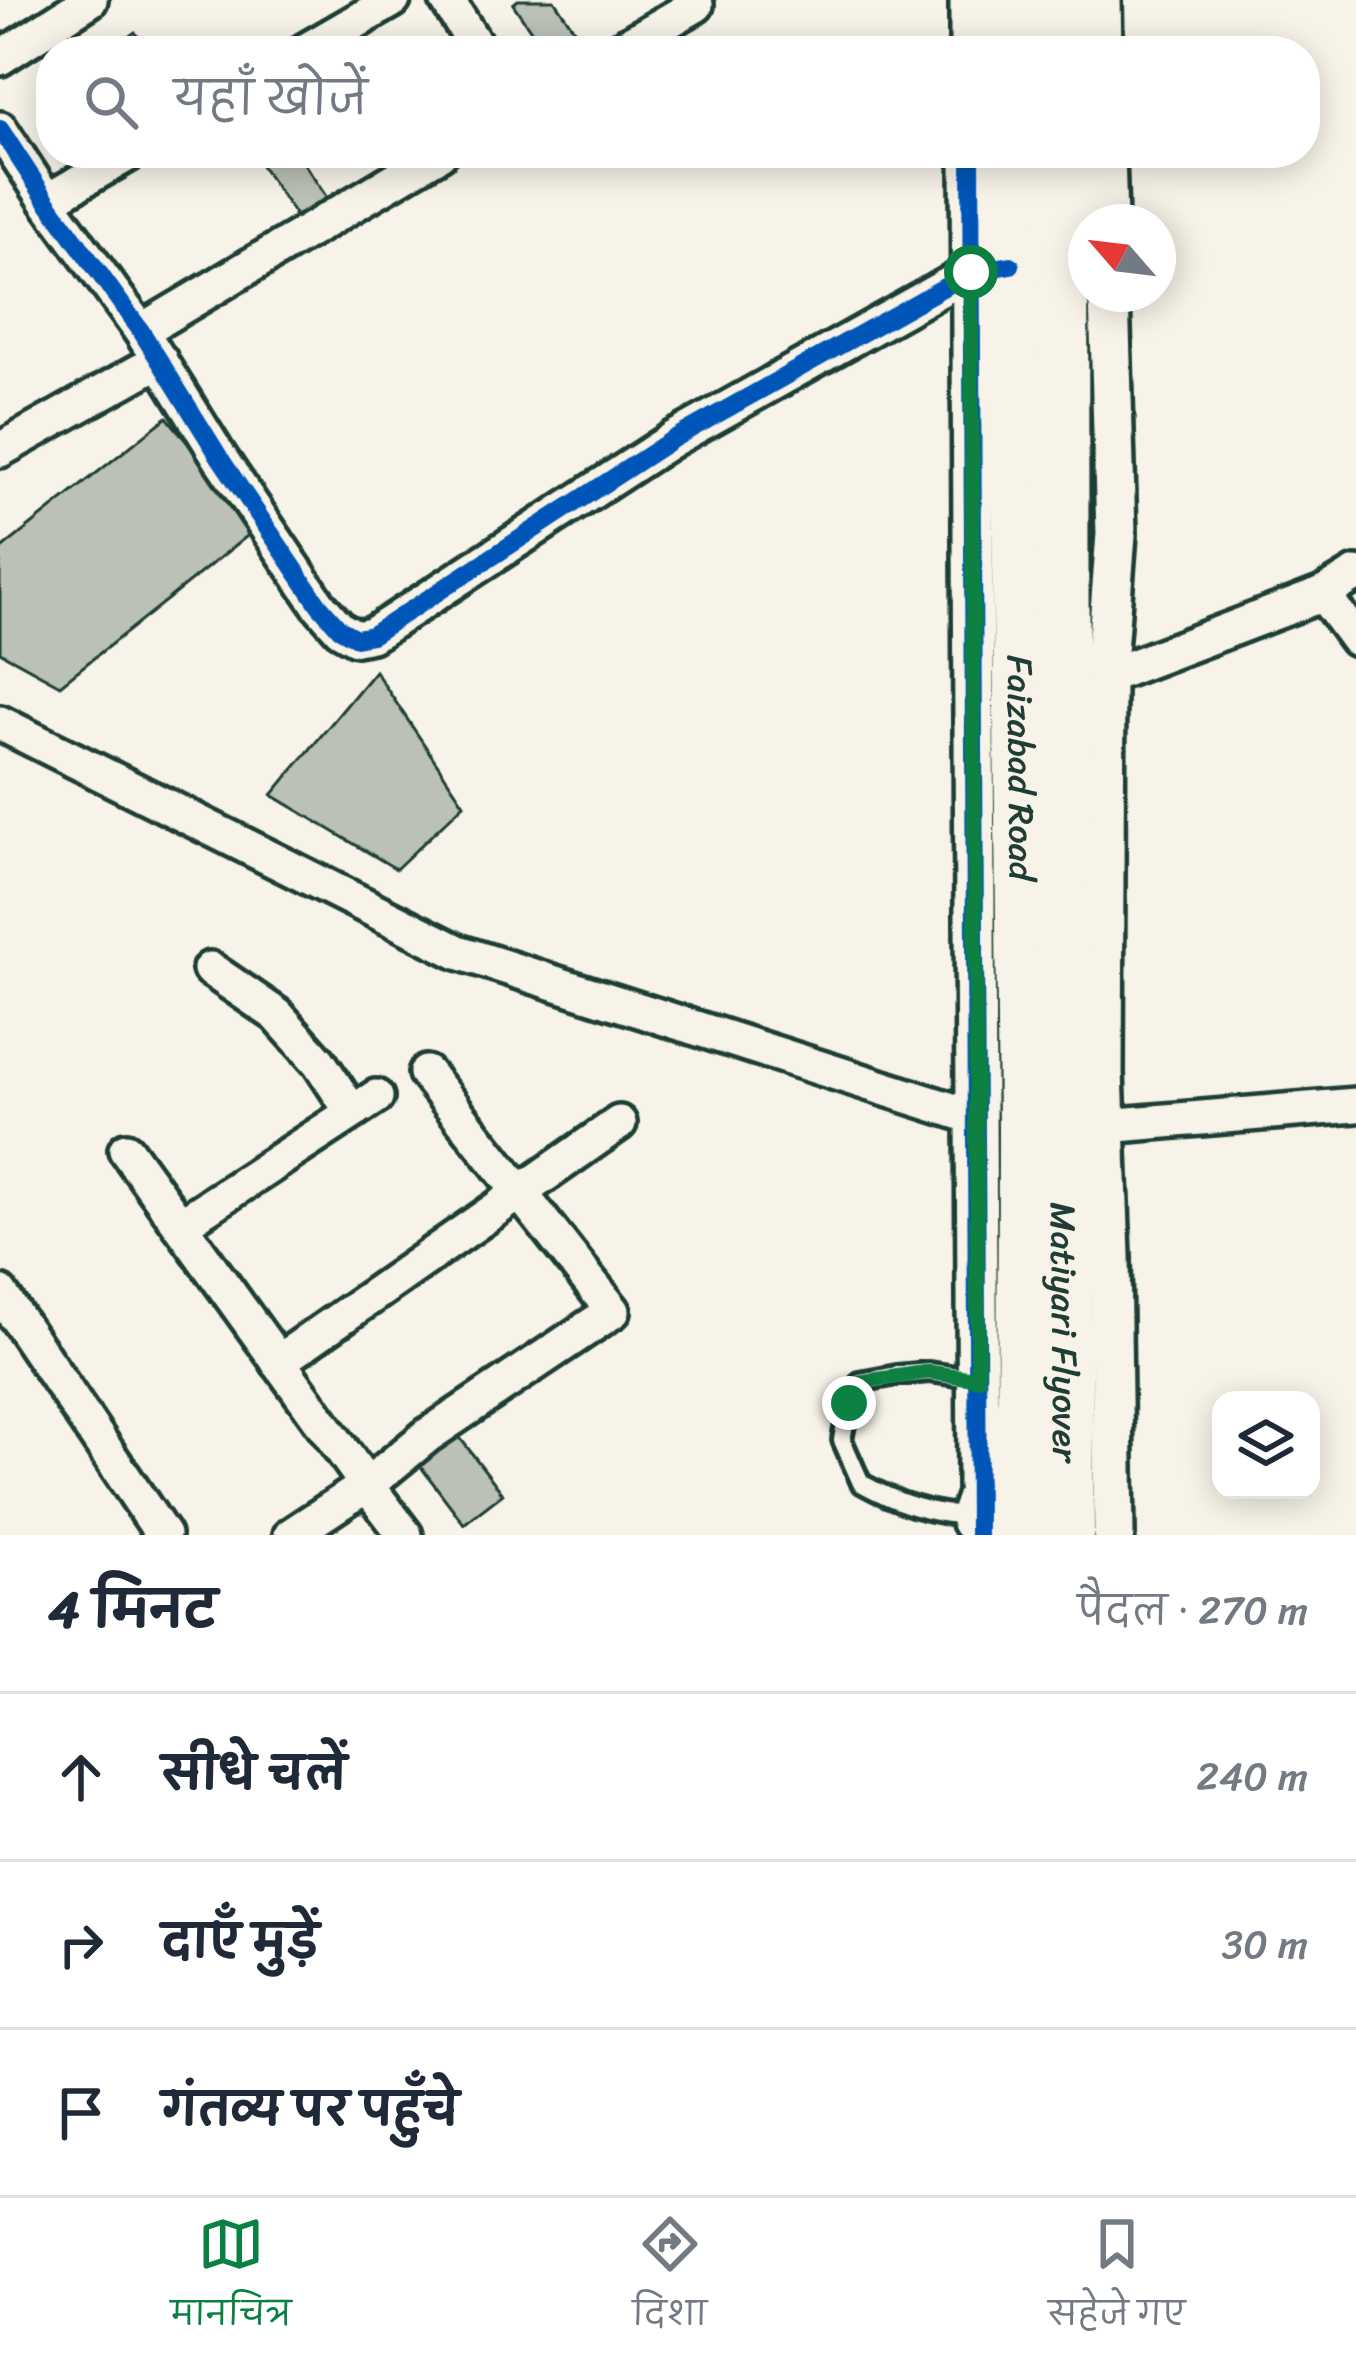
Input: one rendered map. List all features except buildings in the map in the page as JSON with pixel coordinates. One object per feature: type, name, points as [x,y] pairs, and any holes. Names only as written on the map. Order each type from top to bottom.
[{"type":"highway","points":[[1010,0],[1010,36]]},
{"type":"highway","points":[[1060,0],[1060,36]]},
{"type":"highway","name":"Faizabad Road","points":[[1001,1381],[1025,1128],[1018,469],[991,268],[1008,168]]},
{"type":"highway","name":"Faizabad Road","points":[[1061,168],[1061,1010],[1083,1128]]},
{"type":"highway","points":[[1061,1010],[1103,1072]]},
{"type":"highway","name":"Matiyari Flyover","points":[[993,1529],[1046,1471],[1083,1128]]},
{"type":"highway","points":[[993,1529],[1001,1381]]},
{"type":"highway","name":"Matiyari Flyover","points":[[1001,1381],[1046,1471],[1067,1535]]},
{"type":"street","points":[[0,58],[90,0]]},
{"type":"street","points":[[358,36],[393,0]]},
{"type":"street","points":[[447,0],[469,36]]},
{"type":"street","points":[[970,0],[970,36]]},
{"type":"street","points":[[1101,0],[1102,36]]},
{"type":"street","points":[[642,36],[696,5]]},
{"type":"street","points":[[4,145],[141,331],[319,605],[356,638],[371,635],[673,439],[991,268]]},
{"type":"street","points":[[47,201],[104,168]]},
{"type":"street","points":[[141,331],[411,168]]},
{"type":"street","points":[[974,168],[991,268],[977,1118],[1001,1381]]},
{"type":"street","points":[[1105,168],[1106,204]]},
{"type":"street","points":[[1110,312],[1116,533],[1105,677],[1103,1072],[1083,1128],[1110,1256],[1114,1535]]},
{"type":"street","points":[[0,450],[160,360]]},
{"type":"street","points":[[1105,677],[1323,594],[1356,574]]},
{"type":"street","points":[[1323,594],[1356,639]]},
{"type":"street","points":[[0,723],[458,952],[977,1118]]},
{"type":"street","points":[[180,1225],[364,1105],[277,1015],[210,968]]},
{"type":"street","points":[[291,1535],[613,1312],[425,1073]]},
{"type":"street","points":[[1083,1128],[1356,1105]]},
{"type":"street","points":[[278,1361],[619,1123]]},
{"type":"street","points":[[126,1150],[405,1535]]},
{"type":"street","points":[[0,1293],[163,1535]]},
{"type":"lane","points":[[993,1529],[909,1507],[861,1484],[842,1440],[849,1403],[860,1382],[928,1372],[1001,1381]]},
{"type":"cycle path","points":[[0,129],[141,331],[319,605],[340,629],[356,638],[372,635],[673,439],[971,272],[1011,265]]},
{"type":"cycle path","points":[[971,168],[978,1535]]},
{"type":"route","points":[[849,1403],[860,1382],[897,1375],[928,1372],[978,1379],[971,272]]}]
